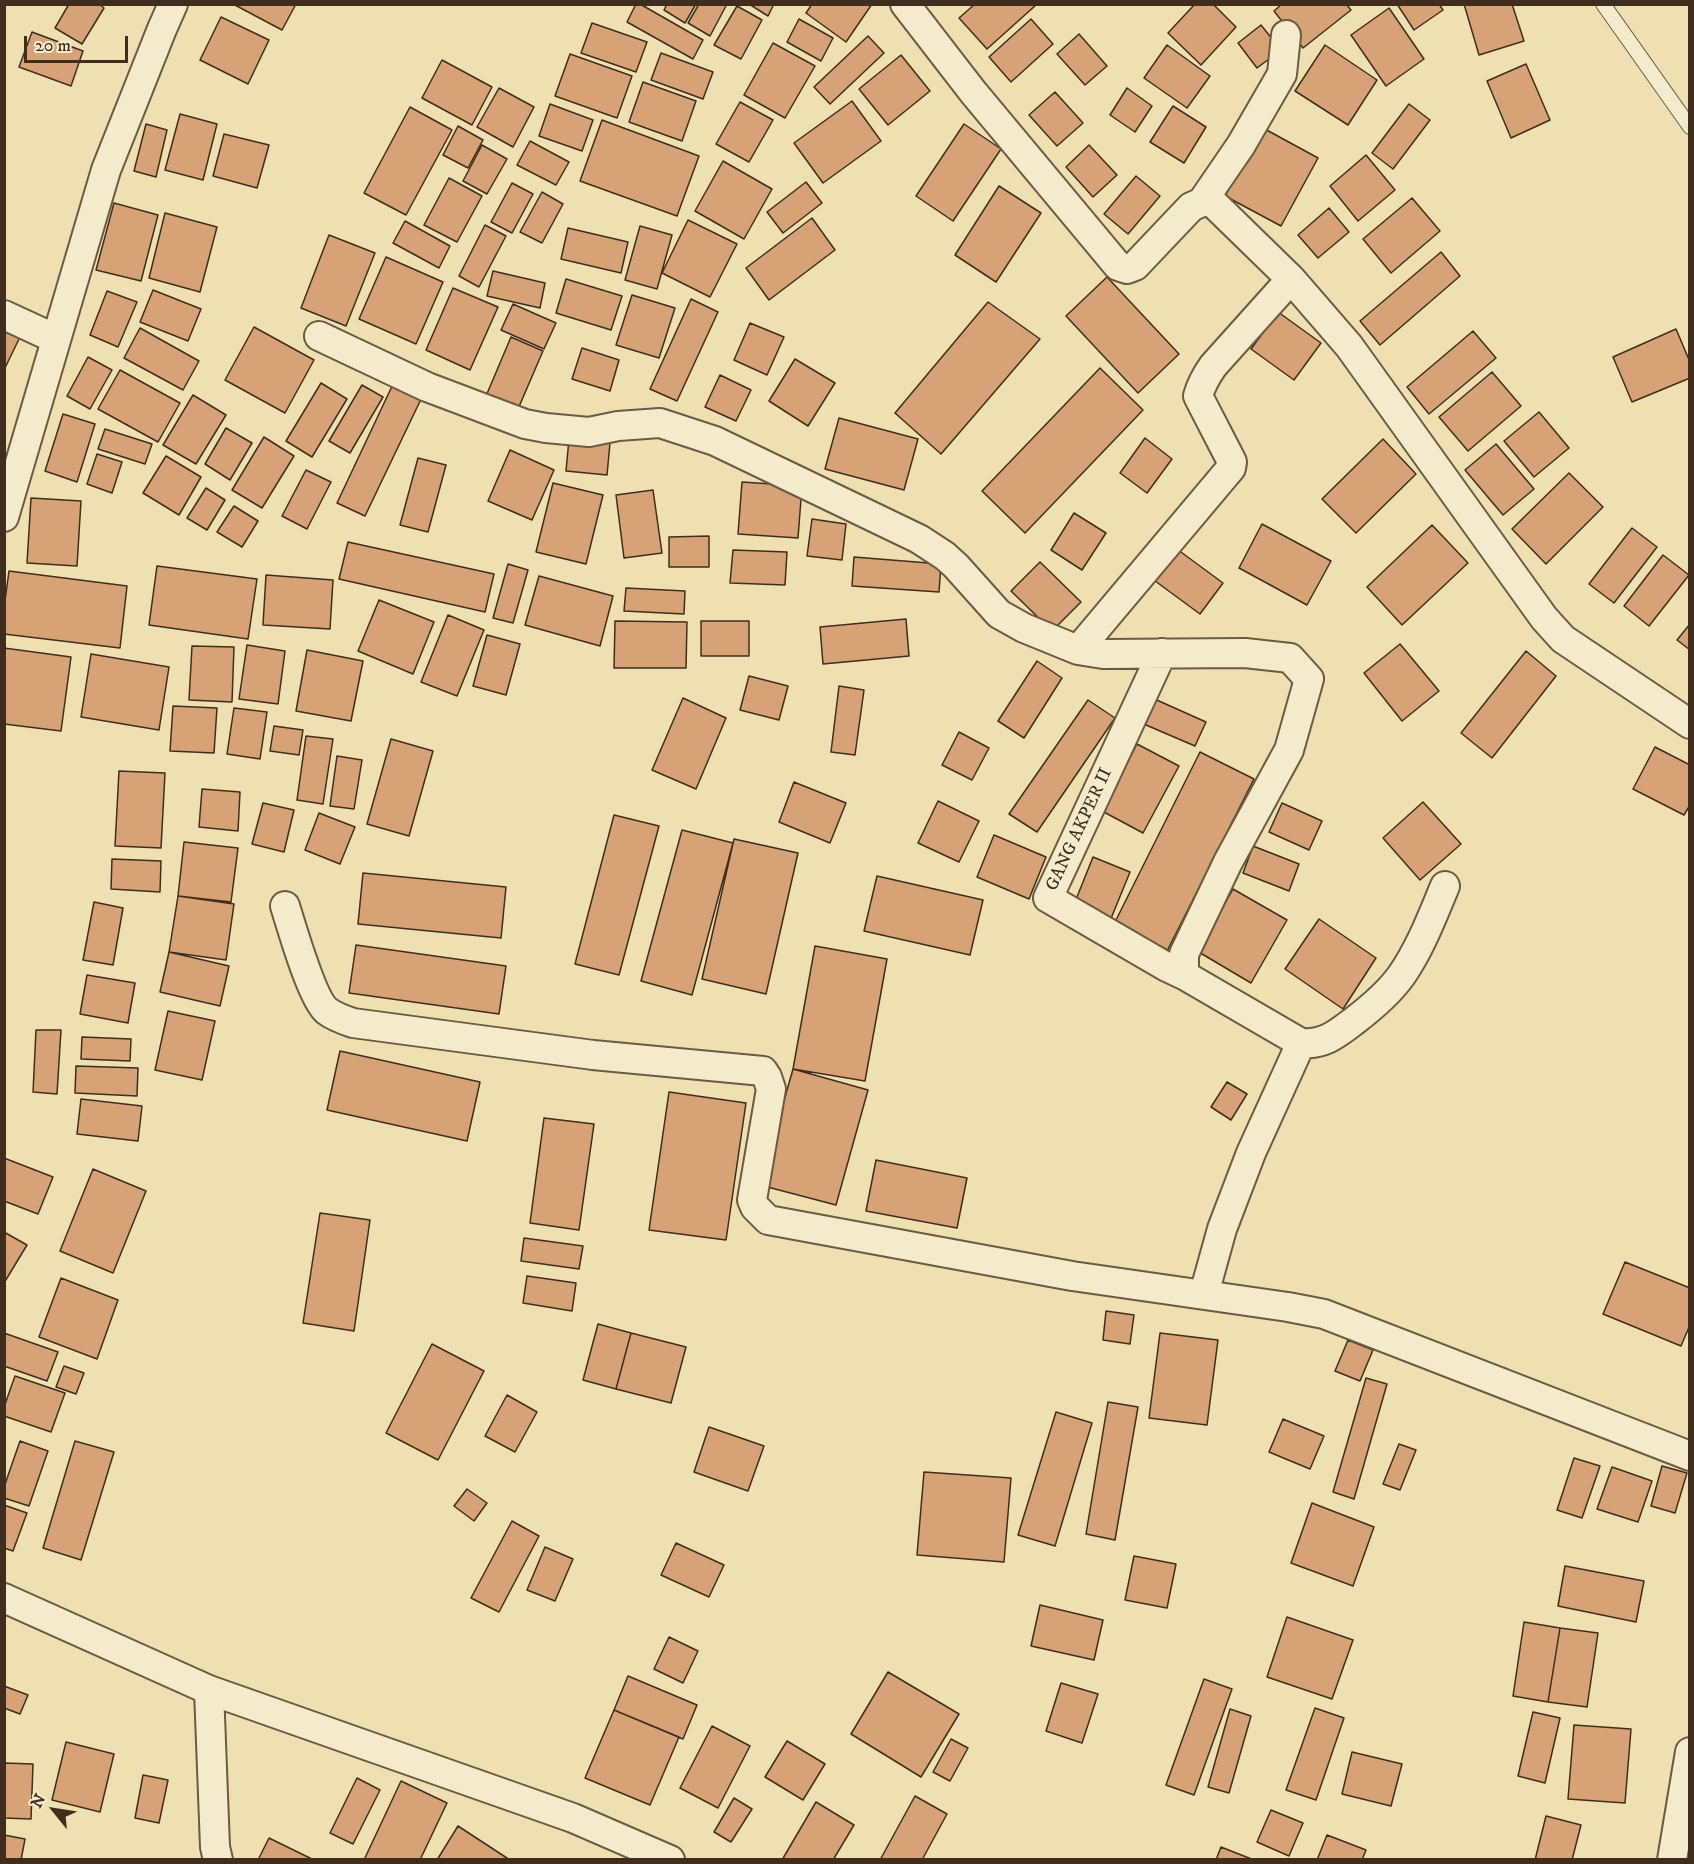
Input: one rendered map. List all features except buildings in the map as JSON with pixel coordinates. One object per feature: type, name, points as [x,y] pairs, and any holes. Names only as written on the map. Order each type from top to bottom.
[{"type":"street","points":[[4,517],[106,170],[173,4]]},
{"type":"street","points":[[905,4],[973,92],[1118,266],[1127,269],[1135,266],[1191,207],[1202,202],[1212,202],[1291,279],[1349,346],[1544,618],[1563,639],[1689,724]]},
{"type":"street","points":[[1202,202],[1241,145],[1282,74],[1286,35]]},
{"type":"street","points":[[1078,650],[1231,468],[1232,462],[1198,396],[1200,387],[1213,366],[1291,279]]},
{"type":"street","points":[[4,315],[56,339]]},
{"type":"street","points":[[319,336],[427,387],[525,424],[588,432],[618,426],[660,423],[715,441],[919,539],[956,566],[999,614],[1024,628],[1078,650],[1103,654],[1245,653],[1290,658],[1309,679],[1288,750],[1228,862],[1184,954],[1184,975]]},
{"type":"street","name":"GANG AKPER II","points":[[1162,653],[1048,898],[1301,1043]]},
{"type":"street","points":[[1204,1294],[1222,1229],[1251,1153],[1301,1043],[1309,1044],[1332,1038],[1373,1006],[1400,977],[1425,935],[1445,886]]},
{"type":"street","points":[[285,906],[316,996],[326,1010],[338,1018],[353,1023],[593,1055],[763,1071],[771,1089],[752,1200],[754,1207],[768,1220],[1072,1276],[1288,1306],[1324,1314],[1689,1456]]},
{"type":"street","points":[[4,1598],[209,1690],[573,1818],[670,1860]]},
{"type":"street","points":[[209,1690],[215,1846],[218,1860]]},
{"type":"street","points":[[1672,1860],[1689,1752]]},
{"type":"lane","points":[[1603,4],[1689,127]]}]
